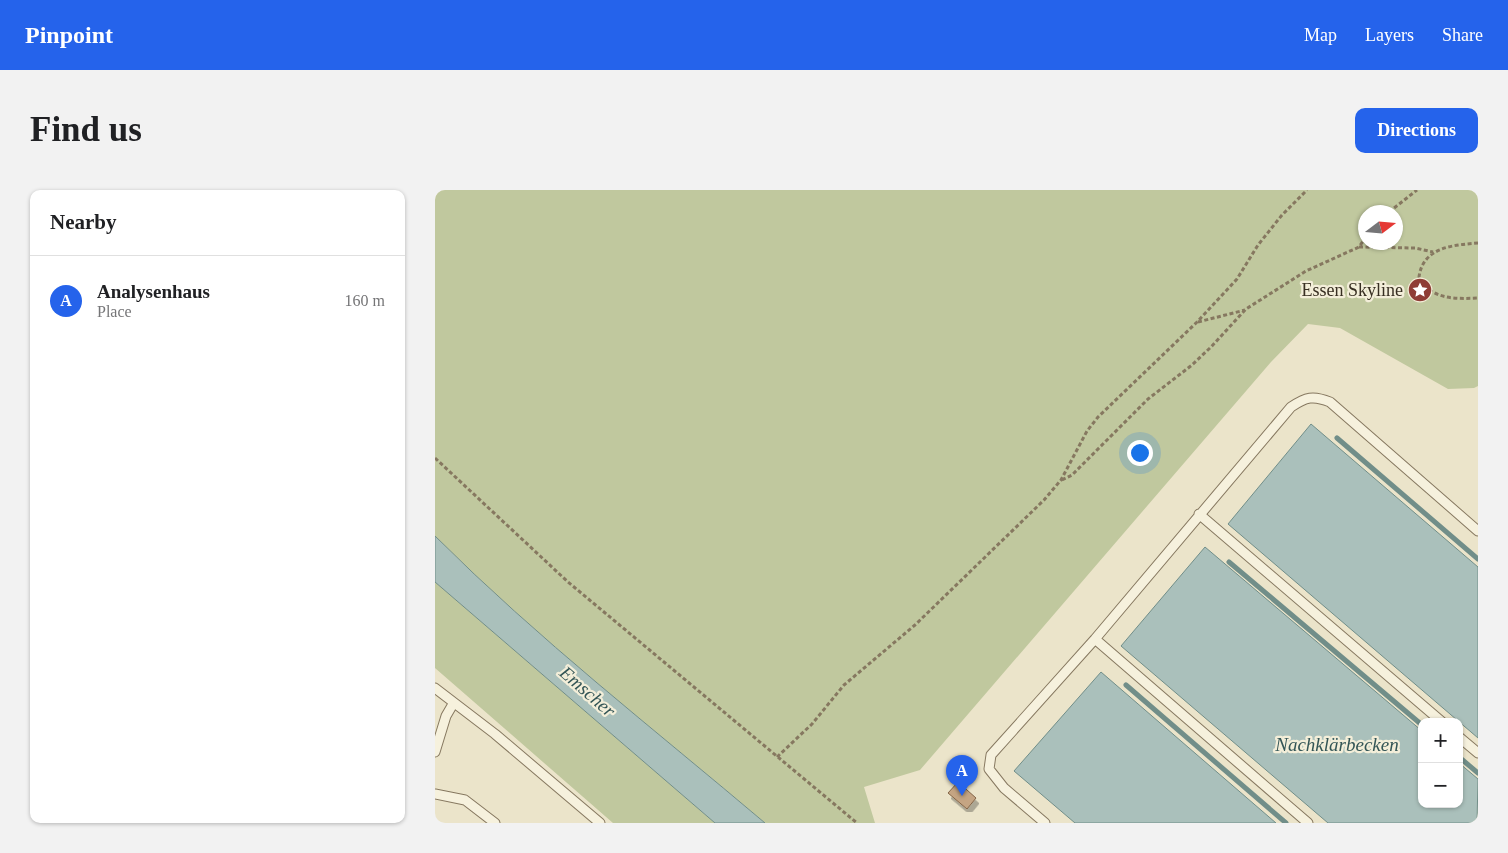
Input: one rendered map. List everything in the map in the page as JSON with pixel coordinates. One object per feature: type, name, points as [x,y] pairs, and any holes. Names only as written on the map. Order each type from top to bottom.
[{"type":"lane","points":[[1045,823],[1004,788],[989,769],[991,755],[1095,639],[1291,407],[1304,399],[1316,396],[1330,402],[1478,531]]},
{"type":"lane","points":[[1199,514],[1436,718]]},
{"type":"lane","points":[[1095,639],[1309,823]]},
{"type":"lane","points":[[435,688],[453,704],[495,734],[600,823]]},
{"type":"lane","points":[[435,752],[446,716],[453,704]]},
{"type":"lane","points":[[1463,740],[1478,753]]},
{"type":"lane","points":[[435,794],[465,800],[495,823]]},
{"type":"path","points":[[777,757],[813,724],[844,685],[915,625],[1061,480],[1087,432],[1098,417],[1197,322],[1237,279],[1258,246],[1282,215],[1307,190]]},
{"type":"path","points":[[1398,205],[1417,190]]},
{"type":"path","points":[[1478,243],[1448,246],[1433,252],[1421,267],[1419,277],[1423,286],[1440,296],[1478,298]]},
{"type":"path","points":[[1061,480],[1072,475],[1155,394],[1193,365],[1247,309],[1305,271],[1358,247]]},
{"type":"path","points":[[1403,248],[1433,252]]},
{"type":"path","points":[[1197,322],[1247,309]]},
{"type":"path","points":[[435,458],[568,582],[857,823]]},
{"type":"green space","points":[[435,190],[1478,190],[1478,386],[1474,388],[1448,389],[1340,328],[1308,324],[1271,362],[920,770],[864,787],[875,823],[765,823],[597,683],[474,574],[435,536]]},
{"type":"green space","points":[[435,582],[715,823],[613,823],[435,668]]},
{"type":"water","name":"Nachklärbecken","points":[[1311,424],[1478,567],[1478,738],[1463,725],[1463,718],[1455,718],[1228,524]]},
{"type":"water","name":"Emscher","points":[[435,536],[555,647],[765,823],[715,823],[435,582]]},
{"type":"water","name":"Nachklärbecken","points":[[1205,547],[1418,728],[1418,808],[1463,808],[1463,766],[1478,779],[1477,823],[1328,823],[1121,646]]},
{"type":"water","name":"Nachklärbecken","points":[[1101,672],[1276,823],[1075,823],[1014,771]]},
{"type":"building","points":[[958,782],[976,798],[967,809],[948,793]]},
{"type":"waterway","points":[[1337,438],[1478,559]]},
{"type":"waterway","points":[[1229,562],[1418,722]]},
{"type":"waterway","points":[[1126,685],[1286,823]]},
{"type":"waterway","points":[[1463,760],[1478,773]]},
{"type":"place","name":"Essen Skyline","points":[[1420,290]]},
{"type":"place","name":"Analysenhaus","points":[[962,796]]}]
